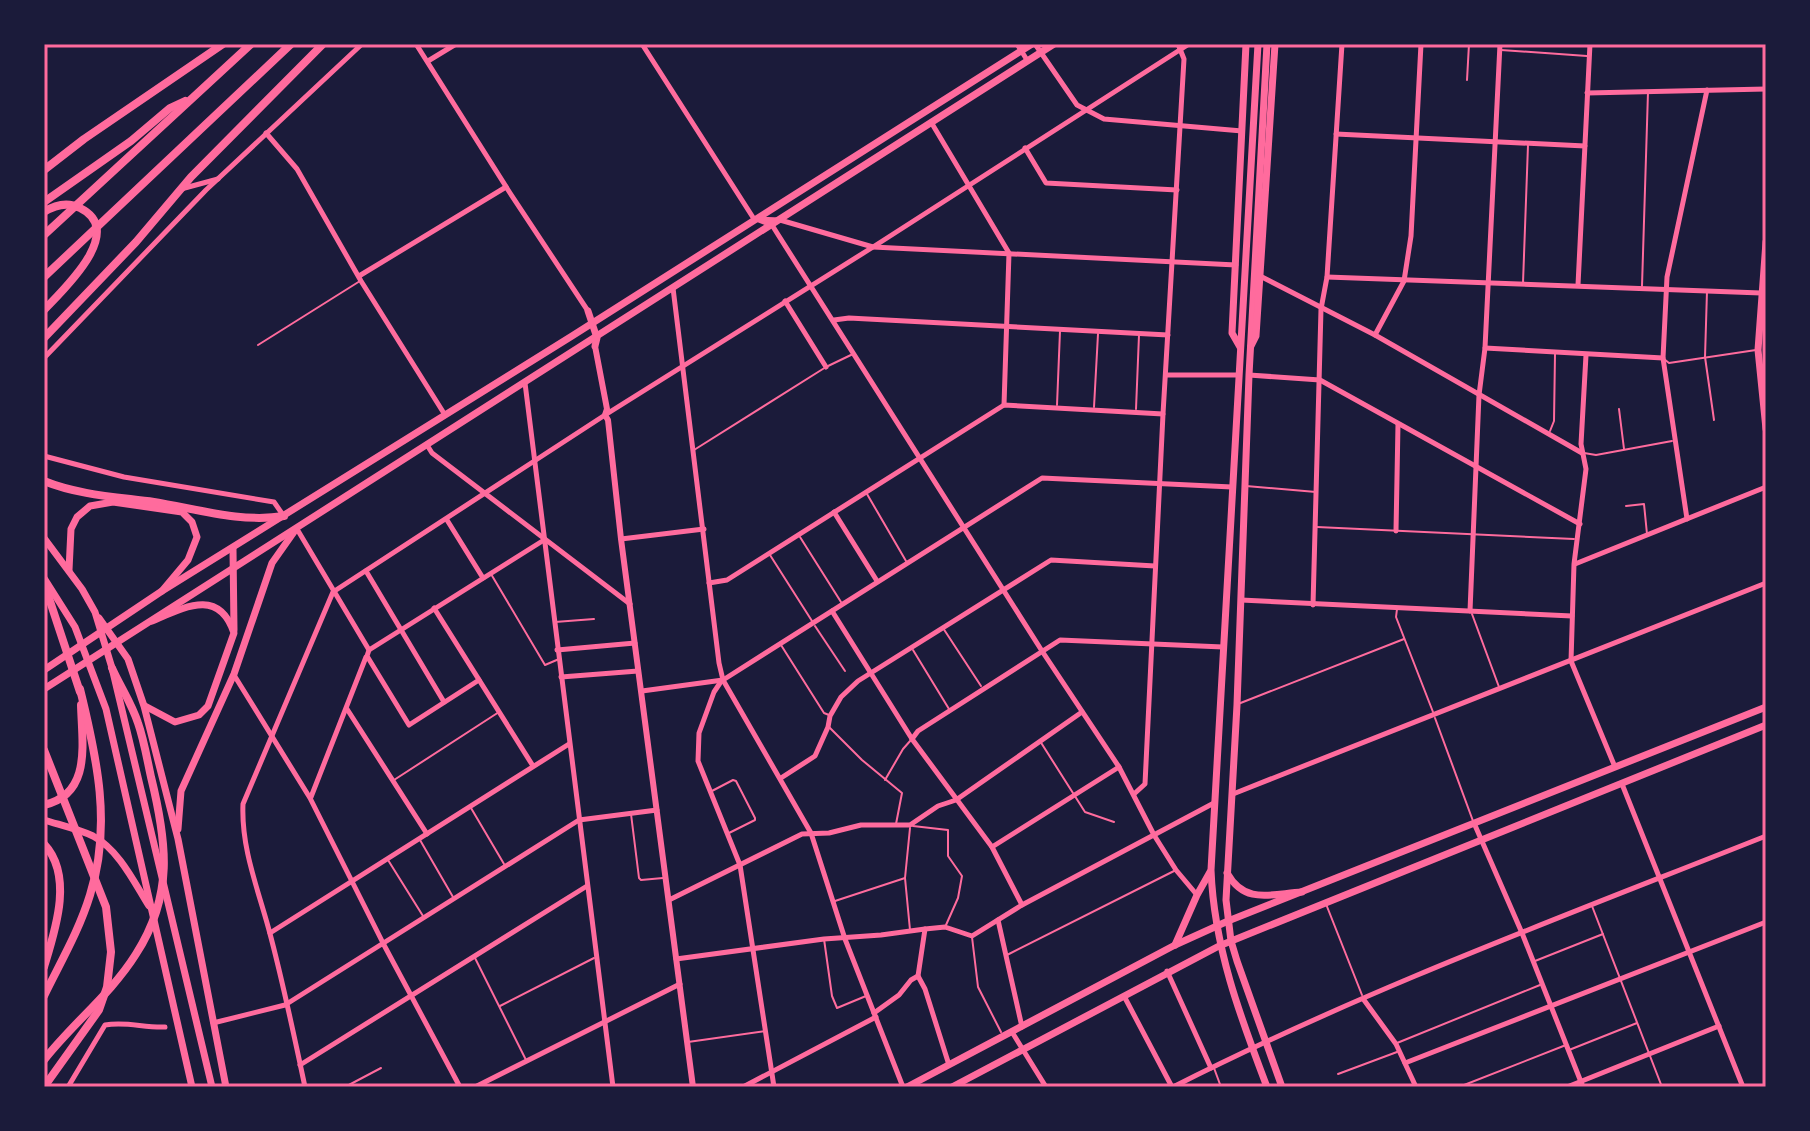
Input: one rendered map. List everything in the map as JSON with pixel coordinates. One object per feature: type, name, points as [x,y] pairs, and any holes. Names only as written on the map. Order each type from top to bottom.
[{"type":"highway","points":[[44,170],[223,44]]},
{"type":"highway","points":[[44,235],[251,44]]},
{"type":"highway","points":[[44,277],[291,44]]},
{"type":"highway","points":[[44,338],[136,242],[180,190],[323,44]]},
{"type":"highway","points":[[44,202],[131,141],[170,108],[193,97]]},
{"type":"highway","points":[[44,212],[65,204],[81,208],[93,220],[96,230],[96,246],[90,258],[44,310]]},
{"type":"highway","points":[[44,481],[71,489],[224,515],[255,519],[284,516]]},
{"type":"highway","points":[[44,580],[80,689],[98,767],[102,827],[91,894],[74,938],[44,996]]},
{"type":"highway","points":[[44,1060],[116,981],[136,954],[152,926],[160,902],[165,848],[161,819],[138,723],[112,668]]},
{"type":"highway","points":[[44,805],[65,798],[78,779],[82,739],[80,689]]},
{"type":"highway","points":[[44,750],[106,907],[111,952],[107,987],[99,1010],[44,1087]]},
{"type":"highway","points":[[44,844],[55,859],[59,882],[54,932],[44,967]]},
{"type":"main road","points":[[44,670],[162,591],[593,323],[1019,47],[1033,44]]},
{"type":"main road","points":[[44,689],[524,382],[596,342],[673,288],[1054,44]]},
{"type":"main road","points":[[1240,347],[1232,333],[1246,44]]},
{"type":"main road","points":[[1258,44],[1211,870],[1219,946],[1267,1087]]},
{"type":"main road","points":[[1267,44],[1250,348],[1237,705],[1226,900],[1231,941],[1282,1087]]},
{"type":"main road","points":[[1250,348],[1256,336],[1275,44]]},
{"type":"main road","points":[[1766,242],[1758,350],[1766,429]]},
{"type":"main road","points":[[588,311],[596,342]]},
{"type":"main road","points":[[445,415],[453,427]]},
{"type":"main road","points":[[69,570],[71,529],[77,517],[90,506],[113,502],[182,512],[192,522],[197,537],[188,560],[162,591]]},
{"type":"main road","points":[[178,839],[181,791],[234,674],[272,563],[296,529]]},
{"type":"main road","points":[[44,538],[128,659],[144,706],[178,839],[226,1087]]},
{"type":"main road","points":[[144,706],[175,722],[204,712],[211,700],[234,633],[233,549]]},
{"type":"main road","points":[[44,580],[75,627],[95,679],[117,753],[192,1087]]},
{"type":"main road","points":[[152,621],[189,607],[212,606],[226,615],[234,633]]},
{"type":"main road","points":[[95,612],[112,668],[212,1087]]},
{"type":"main road","points":[[905,1087],[1175,945],[1228,921],[1766,707]]},
{"type":"main road","points":[[952,1087],[1219,946],[1766,725]]},
{"type":"main road","points":[[44,820],[86,833],[104,844],[126,870],[153,913]]},
{"type":"main road","points":[[1175,945],[1211,870]]},
{"type":"main road","points":[[1227,873],[1240,891],[1255,895],[1302,892]]},
{"type":"street","points":[[44,358],[218,179],[362,44]]},
{"type":"street","points":[[416,44],[588,311]]},
{"type":"street","points":[[428,61],[456,44]]},
{"type":"street","points":[[642,44],[754,219],[772,225],[1119,767],[1176,870],[1197,895]]},
{"type":"street","points":[[1033,44],[1077,105],[1104,119],[1243,131]]},
{"type":"street","points":[[305,1087],[242,820],[243,804],[333,592],[605,415],[1086,111],[1180,46],[1189,44]]},
{"type":"street","points":[[1313,605],[1321,309],[1327,277],[1342,44]]},
{"type":"street","points":[[1375,335],[1404,281],[1411,236],[1421,44]]},
{"type":"street","points":[[1578,285],[1590,44]]},
{"type":"street","points":[[1134,794],[1145,784],[1184,59],[1180,46]]},
{"type":"street","points":[[1019,47],[1027,60]]},
{"type":"street","points":[[1470,611],[1479,395],[1485,348],[1500,47]]},
{"type":"street","points":[[1587,93],[1766,89]]},
{"type":"street","points":[[1687,519],[1663,358],[1667,277],[1707,90]]},
{"type":"street","points":[[931,122],[1009,253],[1004,405]]},
{"type":"street","points":[[266,133],[297,169],[445,415]]},
{"type":"street","points":[[1336,134],[1585,146]]},
{"type":"street","points":[[1025,148],[1046,183],[1177,190]]},
{"type":"street","points":[[180,190],[218,179]]},
{"type":"street","points":[[360,278],[506,187]]},
{"type":"street","points":[[754,219],[780,220],[873,247],[1236,265]]},
{"type":"street","points":[[1260,276],[1375,335],[1583,453]]},
{"type":"street","points":[[1327,277],[1761,293]]},
{"type":"street","points":[[673,288],[723,680],[811,833],[845,939],[905,1087]]},
{"type":"street","points":[[785,301],[826,367]]},
{"type":"street","points":[[833,320],[849,318],[1168,335]]},
{"type":"street","points":[[596,342],[693,1087]]},
{"type":"street","points":[[1485,348],[1663,358]]},
{"type":"street","points":[[1586,355],[1581,444],[1586,469],[1574,564],[1571,661],[1615,767]]},
{"type":"street","points":[[1166,375],[1239,375]]},
{"type":"street","points":[[1249,375],[1320,380],[1580,524]]},
{"type":"street","points":[[524,382],[613,1085],[606,1087]]},
{"type":"street","points":[[709,583],[727,580],[1004,405],[1163,414]]},
{"type":"street","points":[[1396,531],[1398,424]]},
{"type":"street","points":[[427,445],[432,453],[484,495],[630,604]]},
{"type":"street","points":[[44,456],[124,477],[274,502],[284,516]]},
{"type":"street","points":[[774,1087],[740,865],[698,761],[697,746],[705,712],[723,680],[1042,478],[1232,487]]},
{"type":"street","points":[[1574,564],[1766,487]]},
{"type":"street","points":[[834,512],[877,581]]},
{"type":"street","points":[[447,520],[483,578]]},
{"type":"street","points":[[296,529],[409,725],[479,680]]},
{"type":"street","points":[[621,539],[704,529]]},
{"type":"street","points":[[310,798],[368,653],[544,540]]},
{"type":"street","points":[[781,778],[815,756],[830,716],[841,697],[871,673],[1051,560],[1155,566]]},
{"type":"street","points":[[366,571],[444,702]]},
{"type":"street","points":[[1232,794],[1766,583]]},
{"type":"street","points":[[1241,600],[1572,616]]},
{"type":"street","points":[[434,608],[533,766]]},
{"type":"street","points":[[832,611],[912,739],[992,847],[1022,905]]},
{"type":"street","points":[[912,739],[918,731],[1060,640],[1223,647]]},
{"type":"street","points":[[557,650],[635,643]]},
{"type":"street","points":[[561,677],[638,671]]},
{"type":"street","points":[[234,674],[310,798],[460,1087]]},
{"type":"street","points":[[642,691],[723,680]]},
{"type":"street","points":[[346,708],[427,834]]},
{"type":"street","points":[[669,900],[802,834],[829,833],[861,825],[910,825],[938,806],[956,800],[1082,712]]},
{"type":"street","points":[[270,933],[569,744]]},
{"type":"street","points":[[992,847],[1119,767]]},
{"type":"street","points":[[1622,784],[1743,1087]]},
{"type":"street","points":[[676,959],[945,927],[972,936],[1022,905],[1214,803]]},
{"type":"street","points":[[212,1024],[285,1005],[579,820],[657,810]]},
{"type":"street","points":[[1474,823],[1582,1084]]},
{"type":"street","points":[[1124,995],[1172,1087],[1265,1043],[1522,933],[1766,837]]},
{"type":"street","points":[[300,1065],[587,886]]},
{"type":"street","points":[[998,920],[1022,1027]]},
{"type":"street","points":[[1405,1063],[1766,922]]},
{"type":"street","points":[[925,929],[918,976],[949,1065]]},
{"type":"street","points":[[1167,971],[1212,1067]]},
{"type":"street","points":[[743,1087],[875,1015],[918,976]]},
{"type":"street","points":[[475,1087],[680,984]]},
{"type":"street","points":[[1364,1000],[1396,1044],[1416,1087]]},
{"type":"street","points":[[68,1087],[105,1025],[123,1021],[154,1028],[165,1027]]},
{"type":"street","points":[[1567,1087],[1582,1084],[1719,1026]]},
{"type":"street","points":[[1012,1032],[1046,1087]]},
{"type":"lane","points":[[1467,80],[1469,44]]},
{"type":"lane","points":[[1500,47],[1589,56]]},
{"type":"lane","points":[[1642,287],[1648,91]]},
{"type":"lane","points":[[1523,283],[1528,144]]},
{"type":"lane","points":[[258,345],[360,278]]},
{"type":"lane","points":[[1707,290],[1705,357],[1714,420]]},
{"type":"lane","points":[[1057,407],[1060,330]]},
{"type":"lane","points":[[1094,410],[1098,332]]},
{"type":"lane","points":[[1136,412],[1139,334]]},
{"type":"lane","points":[[1663,358],[1669,363],[1758,350]]},
{"type":"lane","points":[[693,450],[826,367],[854,353]]},
{"type":"lane","points":[[1549,434],[1554,421],[1555,353]]},
{"type":"lane","points":[[1619,409],[1625,450]]},
{"type":"lane","points":[[1583,453],[1596,455],[1676,440]]},
{"type":"lane","points":[[1245,486],[1316,492]]},
{"type":"lane","points":[[865,492],[907,562]]},
{"type":"lane","points":[[1626,506],[1644,504],[1647,535]]},
{"type":"lane","points":[[1316,527],[1579,539]]},
{"type":"lane","points":[[799,536],[842,604]]},
{"type":"lane","points":[[770,554],[845,671]]},
{"type":"lane","points":[[490,573],[545,665],[559,659]]},
{"type":"lane","points":[[1397,608],[1396,617],[1474,823]]},
{"type":"lane","points":[[1470,611],[1499,688]]},
{"type":"lane","points":[[554,622],[594,619]]},
{"type":"lane","points":[[943,627],[983,689]]},
{"type":"lane","points":[[1237,705],[1404,639]]},
{"type":"lane","points":[[781,644],[824,713],[830,716]]},
{"type":"lane","points":[[911,648],[950,710]]},
{"type":"lane","points":[[393,781],[500,712]]},
{"type":"lane","points":[[828,727],[903,795],[896,825]]},
{"type":"lane","points":[[885,780],[912,739]]},
{"type":"lane","points":[[1039,740],[1085,812],[1114,822]]},
{"type":"lane","points":[[709,792],[736,781],[755,818],[727,834]]},
{"type":"lane","points":[[470,807],[506,867]]},
{"type":"lane","points":[[631,813],[639,878],[666,878]]},
{"type":"lane","points":[[910,931],[905,878],[910,825],[948,830],[948,856],[962,876],[958,898],[945,927]]},
{"type":"lane","points":[[419,839],[454,899]]},
{"type":"lane","points":[[387,859],[424,918]]},
{"type":"lane","points":[[1005,956],[1176,870]]},
{"type":"lane","points":[[833,901],[905,878]]},
{"type":"lane","points":[[1325,903],[1364,1000]]},
{"type":"lane","points":[[1592,905],[1662,1087]]},
{"type":"lane","points":[[1533,961],[1603,934]]},
{"type":"lane","points":[[972,936],[978,987],[1003,1037]]},
{"type":"lane","points":[[824,939],[832,996],[837,1008],[867,996]]},
{"type":"lane","points":[[474,956],[526,1061]]},
{"type":"lane","points":[[499,1006],[597,957]]},
{"type":"lane","points":[[1396,1044],[1542,984]]},
{"type":"lane","points":[[1459,1087],[1638,1023]]},
{"type":"lane","points":[[687,1042],[765,1031]]},
{"type":"lane","points":[[1338,1074],[1400,1051]]},
{"type":"lane","points":[[1212,1067],[1221,1087]]},
{"type":"lane","points":[[345,1087],[381,1068]]}]
